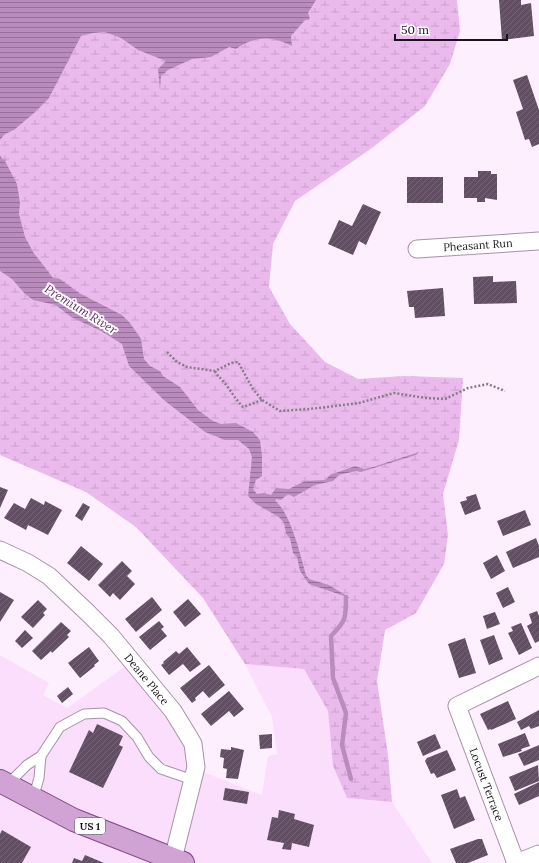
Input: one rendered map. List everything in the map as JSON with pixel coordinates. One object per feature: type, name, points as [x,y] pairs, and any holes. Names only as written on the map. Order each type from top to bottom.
[{"type":"main road","name":"US 1","points":[[4,783],[74,820],[176,862]]},
{"type":"street","name":"Pheasant Run","points":[[417,249],[539,241]]},
{"type":"street","name":"Deane Place","points":[[0,550],[28,563],[49,576],[111,636],[173,711],[193,744],[196,767],[176,862]]},
{"type":"street","name":"Locust Terrace","points":[[516,863],[457,706],[539,666]]},
{"type":"street","points":[[516,863],[539,854]]},
{"type":"lane","points":[[4,783],[41,756],[60,727],[84,714],[104,713],[122,721],[137,737],[149,757],[161,769],[193,780]]},
{"type":"lane","points":[[33,799],[39,778],[41,756]]},
{"type":"path","points":[[167,352],[177,362],[187,367],[215,371],[230,363],[238,362],[253,389],[262,400],[280,411],[310,410],[359,403],[394,393],[426,398],[445,399],[468,388],[488,384],[505,391]]},
{"type":"path","points":[[215,371],[243,407],[262,400]]},
{"type":"shaded area","points":[[0,655],[49,683],[43,695],[67,708],[130,663],[169,712],[198,770],[262,795],[268,756],[277,754],[272,717],[245,664],[304,669],[328,711],[333,766],[347,798],[392,802],[432,863],[0,863]]},
{"type":"green space","points":[[0,0],[457,0],[460,31],[450,64],[425,106],[372,148],[295,201],[273,244],[269,287],[290,324],[325,362],[358,379],[404,376],[463,378],[459,440],[443,494],[448,535],[444,564],[416,613],[385,630],[377,681],[388,755],[392,802],[347,798],[333,766],[328,711],[304,669],[245,664],[203,598],[136,527],[86,492],[0,455]]},
{"type":"water","points":[[0,0],[316,0],[308,13],[310,19],[305,20],[291,36],[292,46],[285,42],[263,38],[256,39],[236,49],[229,47],[211,57],[192,59],[168,70],[161,76],[160,90],[158,69],[166,61],[138,50],[121,38],[105,32],[81,36],[49,98],[34,113],[14,130],[5,134],[0,140]]},
{"type":"water","points":[[0,155],[2,159],[7,160],[5,161],[17,184],[20,203],[19,214],[25,237],[33,252],[53,278],[60,279],[79,293],[122,315],[130,323],[141,339],[144,359],[150,366],[160,371],[163,376],[180,387],[198,410],[213,421],[221,424],[236,423],[253,432],[260,440],[262,476],[256,480],[253,489],[257,494],[264,493],[271,495],[276,488],[289,489],[305,481],[325,480],[330,475],[355,466],[364,469],[419,452],[416,455],[361,472],[356,471],[339,475],[333,481],[315,485],[294,497],[288,494],[281,500],[276,499],[275,501],[280,506],[290,524],[306,575],[309,579],[329,585],[350,598],[309,584],[300,571],[297,557],[293,553],[290,538],[286,534],[284,523],[279,517],[256,504],[248,496],[252,457],[249,449],[238,440],[225,440],[205,432],[165,401],[129,366],[122,344],[101,331],[71,317],[56,305],[33,300],[25,294],[12,279],[0,271]]},
{"type":"building","points":[[499,0],[521,0],[521,5],[531,3],[534,36],[502,40]]},
{"type":"building","points":[[527,75],[539,110],[539,144],[532,147],[529,139],[525,140],[516,112],[523,109],[513,80]]},
{"type":"building","points":[[478,171],[491,171],[491,174],[497,174],[497,200],[485,198],[485,202],[477,202],[477,198],[464,198],[464,177],[478,177]]},
{"type":"building","points":[[407,177],[443,177],[443,203],[407,203]]},
{"type":"building","points":[[363,204],[381,212],[366,245],[359,241],[353,255],[328,244],[339,220],[352,226]]},
{"type":"building","points":[[493,276],[493,282],[516,281],[517,303],[474,304],[473,277]]},
{"type":"building","points":[[443,288],[445,316],[415,318],[414,307],[409,307],[407,291]]},
{"type":"building","points":[[0,487],[8,490],[0,508]]},
{"type":"building","points":[[476,494],[481,509],[465,515],[460,502],[467,500],[466,497]]},
{"type":"building","points":[[31,498],[44,505],[45,501],[62,510],[48,535],[28,525],[26,530],[4,518],[14,503],[25,509]]},
{"type":"building","points":[[83,503],[90,507],[82,521],[75,516]]},
{"type":"building","points":[[525,510],[531,525],[503,536],[497,521]]},
{"type":"building","points":[[536,538],[539,546],[539,557],[513,568],[506,552]]},
{"type":"building","points":[[81,546],[103,564],[89,581],[67,563]]},
{"type":"building","points":[[497,555],[505,571],[491,579],[483,563]]},
{"type":"building","points":[[122,561],[132,571],[127,576],[135,584],[120,600],[113,593],[110,597],[98,585]]},
{"type":"building","points":[[508,587],[515,602],[503,608],[496,593]]},
{"type":"building","points":[[0,592],[14,600],[0,622]]},
{"type":"building","points":[[152,597],[162,610],[136,632],[125,619]]},
{"type":"building","points":[[188,599],[201,614],[185,627],[173,612]]},
{"type":"building","points":[[38,600],[47,609],[43,613],[45,615],[33,628],[21,617]]},
{"type":"building","points":[[537,611],[539,616],[539,641],[535,643],[527,626],[532,623],[529,614]]},
{"type":"building","points":[[495,612],[500,624],[487,629],[483,616]]},
{"type":"building","points":[[159,621],[164,627],[161,629],[167,636],[150,650],[139,637]]},
{"type":"building","points":[[61,622],[71,631],[67,635],[69,637],[52,653],[51,651],[41,660],[32,651]]},
{"type":"building","points":[[521,623],[532,648],[519,655],[508,633],[513,631],[511,627]]},
{"type":"building","points":[[25,630],[33,638],[22,648],[15,641]]},
{"type":"building","points":[[494,635],[503,659],[489,665],[480,640]]},
{"type":"building","points":[[465,638],[476,673],[459,678],[448,644]]},
{"type":"building","points":[[89,647],[99,661],[80,678],[68,663]]},
{"type":"building","points":[[187,647],[201,664],[190,672],[183,664],[169,675],[161,665],[176,651],[179,654]]},
{"type":"building","points":[[209,665],[225,685],[209,698],[203,691],[192,703],[180,688]]},
{"type":"building","points":[[68,687],[73,694],[62,703],[57,696]]},
{"type":"building","points":[[229,691],[244,709],[234,717],[229,711],[211,726],[201,714]]},
{"type":"building","points":[[508,701],[516,719],[488,730],[480,714]]},
{"type":"building","points":[[539,710],[539,726],[531,729],[529,726],[521,730],[517,722]]},
{"type":"building","points":[[97,724],[123,736],[119,745],[123,747],[103,788],[69,772],[89,730],[93,733]]},
{"type":"building","points":[[525,733],[530,746],[521,749],[522,751],[503,757],[498,744]]},
{"type":"building","points":[[272,734],[272,748],[260,749],[259,735]]},
{"type":"building","points":[[435,734],[441,748],[423,756],[417,742]]},
{"type":"building","points":[[539,745],[539,760],[524,766],[518,754]]},
{"type":"building","points":[[231,747],[244,750],[238,779],[226,778],[227,769],[223,768],[224,758],[220,757],[221,749],[231,750]]},
{"type":"building","points":[[447,750],[456,770],[437,778],[434,773],[431,774],[425,761],[427,758]]},
{"type":"building","points":[[538,765],[539,781],[515,791],[509,777]]},
{"type":"building","points":[[539,782],[539,796],[519,805],[514,794]]},
{"type":"building","points":[[225,788],[249,792],[247,804],[223,800]]},
{"type":"building","points":[[457,789],[460,798],[465,796],[475,820],[454,829],[441,795]]},
{"type":"building","points":[[279,810],[295,814],[294,819],[314,825],[309,847],[292,843],[291,850],[282,849],[284,843],[267,840],[272,817],[278,818]]},
{"type":"building","points":[[2,830],[31,847],[22,863],[0,863],[0,834]]},
{"type":"building","points":[[482,839],[488,855],[468,863],[456,863],[450,849]]},
{"type":"building","points":[[85,855],[104,863],[72,863],[74,858],[82,861]]},
{"type":"waterway","name":"Premium River","points":[[346,597],[344,619],[340,627],[331,636],[333,678],[346,713],[342,745],[351,779]]}]
